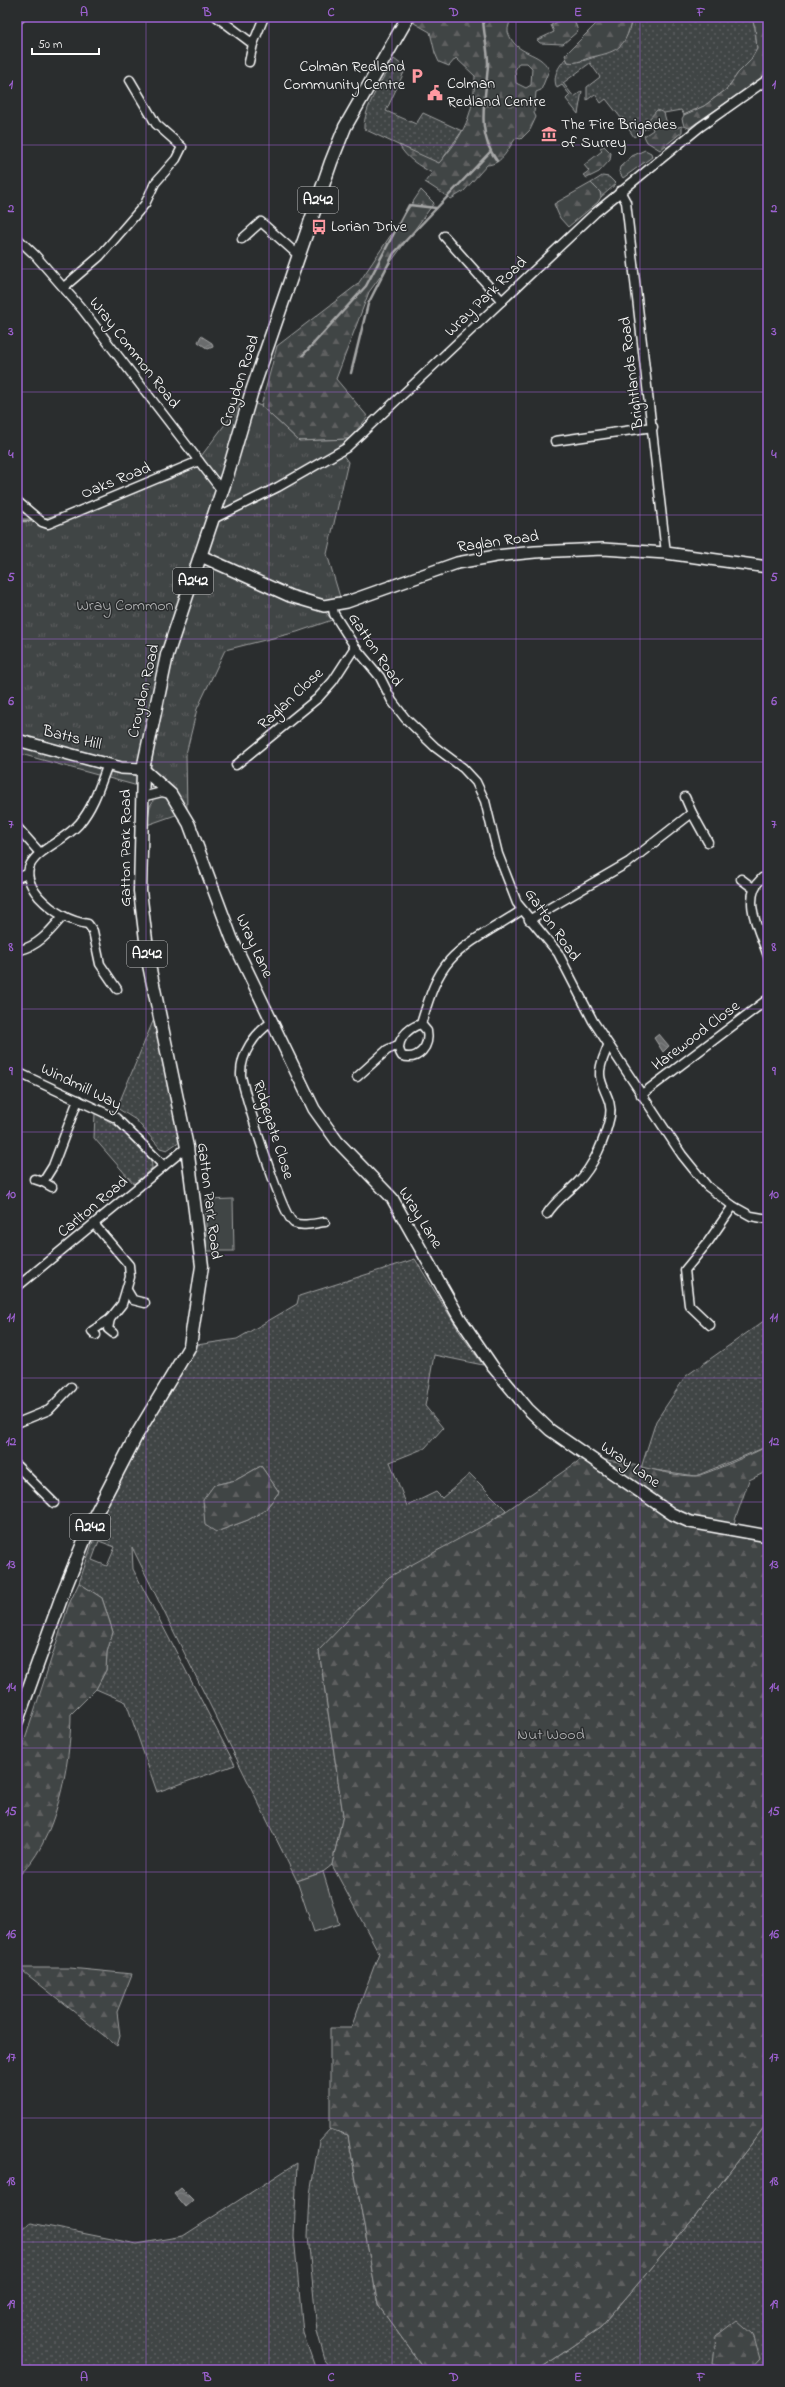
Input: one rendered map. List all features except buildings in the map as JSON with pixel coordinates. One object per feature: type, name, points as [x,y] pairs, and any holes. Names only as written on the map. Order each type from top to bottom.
[{"type":"main road","name":"Croydon Road","points":[[143,769],[163,668],[222,491],[251,394],[298,255],[345,127],[408,17]]},
{"type":"main road","name":"Gatton Park Road","points":[[17,1721],[63,1593],[92,1521],[136,1436],[190,1346],[202,1266],[187,1147],[149,965],[140,892],[143,769]]},
{"type":"street","points":[[17,20],[21,17]]},
{"type":"street","points":[[217,17],[253,44]]},
{"type":"street","points":[[249,62],[253,44],[264,17]]},
{"type":"street","name":"Wray Park Road","points":[[213,519],[278,487],[346,448],[620,191],[700,127],[768,79]]},
{"type":"street","points":[[64,287],[100,256],[145,204],[155,183],[176,159],[182,147],[156,124],[130,80]]},
{"type":"street","name":"Brightlands Road","points":[[620,191],[626,202],[653,427],[666,553]]},
{"type":"street","points":[[242,239],[261,222],[298,255]]},
{"type":"street","points":[[444,236],[502,301]]},
{"type":"street","name":"Wray Common Road","points":[[17,238],[36,255],[64,287],[222,491]]},
{"type":"street","points":[[555,441],[653,427]]},
{"type":"street","name":"Oaks Road","points":[[17,501],[42,522],[50,523],[199,461]]},
{"type":"street","name":"Raglan Road","points":[[201,556],[290,596],[317,605],[332,606],[474,559],[570,550],[666,553],[768,567]]},
{"type":"street","name":"Gatton Road","points":[[332,606],[334,614],[355,647],[380,677],[392,701],[410,724],[435,747],[463,768],[476,782],[485,801],[500,861],[522,910],[558,953],[592,1021],[695,1173],[707,1186],[733,1206],[751,1216],[768,1219]]},
{"type":"street","name":"Raglan Close","points":[[236,765],[318,698],[333,681],[355,647]]},
{"type":"street","name":"Batts Hill","points":[[17,740],[121,768],[143,769]]},
{"type":"street","points":[[108,764],[98,793],[90,809],[78,825],[40,853],[32,861],[27,874],[29,884],[45,903],[71,921],[88,924],[93,931],[100,964],[117,989]]},
{"type":"street","name":"Wray Lane","points":[[143,769],[171,794],[188,824],[226,925],[314,1109],[337,1141],[392,1198],[464,1326],[493,1367],[537,1418],[550,1430],[672,1514],[690,1522],[768,1536]]},
{"type":"street","points":[[142,797],[162,792],[171,794]]},
{"type":"street","points":[[685,797],[708,842]]},
{"type":"street","points":[[529,920],[629,862],[692,813]]},
{"type":"street","points":[[17,828],[40,853]]},
{"type":"street","points":[[17,878],[27,874]]},
{"type":"street","points":[[762,878],[753,888],[751,905],[768,956]]},
{"type":"street","points":[[741,879],[753,888]]},
{"type":"street","points":[[357,1077],[387,1050],[398,1045],[412,1028],[421,1024],[430,995],[440,974],[450,960],[459,951],[522,910]]},
{"type":"street","points":[[20,950],[26,949],[46,936],[63,916]]},
{"type":"street","name":"Harewood Close","points":[[641,1095],[768,999]]},
{"type":"street","name":"Ridgegate Close","points":[[272,1022],[253,1040],[242,1063],[242,1081],[275,1182],[289,1216],[293,1222],[300,1225],[325,1222]]},
{"type":"street","points":[[398,1045],[402,1056],[411,1057],[420,1053],[427,1044],[428,1037],[425,1027],[421,1024]]},
{"type":"street","points":[[547,1214],[555,1202],[577,1183],[600,1149],[610,1114],[610,1105],[600,1074],[608,1046]]},
{"type":"street","name":"Windmill Way","points":[[17,1072],[116,1118],[164,1166]]},
{"type":"street","points":[[43,1182],[52,1166],[78,1100]]},
{"type":"street","name":"Carlton Road","points":[[17,1287],[187,1147]]},
{"type":"street","points":[[34,1180],[43,1182],[52,1187]]},
{"type":"street","points":[[710,1325],[690,1305],[685,1270],[708,1242],[733,1206]]},
{"type":"street","points":[[94,1224],[129,1265],[130,1277],[122,1304],[110,1319],[92,1331],[96,1335]]},
{"type":"street","points":[[127,1290],[134,1300],[145,1303]]},
{"type":"street","points":[[110,1319],[108,1329],[113,1334]]},
{"type":"street","points":[[17,1423],[49,1410],[71,1387]]},
{"type":"street","points":[[17,1466],[54,1503]]},
{"type":"green space","points":[[417,17],[510,17],[508,32],[512,40],[522,50],[540,59],[549,70],[541,90],[536,92],[534,113],[536,117],[530,130],[521,139],[516,138],[501,159],[493,164],[487,165],[464,191],[451,199],[425,182],[432,173],[409,158],[399,145],[439,163],[455,143],[466,123],[470,113],[475,76],[456,58],[449,66],[439,62],[435,53],[430,32],[414,23]],"holes":[[[519,63],[527,63],[532,68],[531,85],[526,88],[516,83],[515,70]]]},
{"type":"green space","points":[[567,17],[573,17],[578,31],[563,44],[540,43],[537,40],[554,32],[551,25]]},
{"type":"green space","points":[[603,17],[632,17],[627,35],[621,46],[602,55],[578,62],[568,62],[565,55]]},
{"type":"green space","points":[[632,17],[751,17],[755,27],[757,49],[750,61],[738,73],[727,89],[704,106],[684,115],[681,110],[664,113],[649,119],[651,125],[634,137],[623,118],[621,118],[606,99],[601,103],[595,94],[587,100],[587,87],[600,77],[590,63],[563,83],[574,97],[582,91],[578,114],[566,99],[570,95],[562,85],[557,88],[555,80],[558,69],[566,58],[568,62],[583,61],[602,54],[619,44],[628,33]]},
{"type":"green space","points":[[751,17],[768,17],[768,74],[689,128],[684,126],[682,119],[684,115],[704,106],[727,89],[738,73],[750,61],[757,49],[755,27]]},
{"type":"green space","points":[[394,59],[406,68],[386,111],[416,124],[423,113],[462,131],[439,164],[364,129],[370,102]]},
{"type":"green space","points":[[657,110],[664,113],[667,124],[672,129],[682,126],[682,132],[660,150],[647,142],[644,136],[653,130],[649,119]]},
{"type":"green space","points":[[604,146],[611,153],[610,160],[599,172],[587,178],[583,175],[589,171],[584,165],[602,151],[600,148]]},
{"type":"green space","points":[[645,150],[651,153],[652,157],[623,178],[619,172],[620,167],[632,156]]},
{"type":"green space","points":[[602,176],[609,177],[616,184],[601,197],[600,192],[591,183]]},
{"type":"green space","points":[[591,183],[600,192],[601,197],[598,202],[568,227],[560,218],[554,204]]},
{"type":"green space","points":[[421,190],[434,203],[369,292],[336,379],[368,417],[349,439],[299,441],[261,406],[277,346],[358,284]]},
{"type":"green space","name":"Wray Common","points":[[244,399],[261,406],[299,441],[349,439],[343,455],[348,462],[327,554],[340,597],[324,610],[332,620],[297,632],[225,650],[197,709],[186,754],[187,811],[147,825],[150,806],[153,801],[149,789],[17,753],[17,519],[42,519],[171,479],[202,455]]},
{"type":"green space","points":[[156,1014],[180,1141],[167,1150],[160,1148],[136,1120],[117,1108]]},
{"type":"green space","points":[[95,1113],[130,1136],[146,1152],[151,1160],[152,1168],[134,1184],[94,1138]]},
{"type":"green space","points":[[233,1199],[234,1251],[206,1251],[206,1200]]},
{"type":"green space","points":[[415,1259],[461,1334],[483,1365],[434,1355],[425,1406],[443,1428],[425,1448],[390,1462],[407,1506],[436,1492],[442,1498],[470,1474],[506,1510],[319,1650],[343,1815],[332,1865],[323,1872],[297,1881],[132,1547],[133,1569],[235,1765],[157,1792],[126,1702],[96,1689],[106,1670],[107,1652],[113,1632],[102,1598],[79,1583],[103,1511],[190,1346],[237,1339],[297,1304],[299,1296]],"holes":[[[261,1466],[279,1492],[265,1510],[248,1520],[216,1532],[214,1485],[236,1480]],[[99,1541],[115,1547],[107,1566],[92,1560]]]},
{"type":"green space","points":[[768,1318],[768,1446],[696,1476],[641,1468],[656,1421],[686,1376]]},
{"type":"green space","name":"Nut Wood","points":[[768,1446],[768,1471],[749,1480],[733,1526],[768,1531],[768,2122],[694,2218],[601,2327],[538,2370],[425,2370],[378,2305],[348,2135],[330,2129],[330,2028],[351,2028],[379,1953],[332,1865],[343,1815],[319,1650],[389,1577],[490,1522],[580,1460],[608,1460],[680,1475],[694,1476],[719,1468]]},
{"type":"green space","points":[[261,1466],[279,1492],[265,1510],[248,1520],[216,1532],[205,1525],[203,1500],[214,1485],[236,1480]]},
{"type":"green space","points":[[79,1583],[102,1598],[113,1632],[107,1652],[106,1670],[96,1689],[71,1714],[68,1755],[59,1802],[42,1845],[31,1863],[17,1877],[17,1764],[69,1604]]},
{"type":"green space","points":[[323,1872],[339,1924],[314,1932],[297,1881]]},
{"type":"green space","points":[[19,1968],[70,1968],[132,1974],[117,2012],[120,2036],[117,2046]]},
{"type":"green space","points":[[768,2122],[768,2370],[538,2370],[601,2327],[694,2218]]},
{"type":"green space","points":[[330,2129],[348,2135],[378,2305],[425,2370],[333,2370],[325,2360],[317,2331],[308,2236],[310,2194],[319,2141]]},
{"type":"green space","points":[[297,2163],[294,2236],[303,2333],[316,2370],[17,2370],[17,2231],[31,2223],[137,2244],[183,2236]]},
{"type":"green space","points":[[737,2320],[753,2334],[760,2359],[750,2370],[724,2370],[713,2364],[716,2336]]},
{"type":"water","points":[[201,336],[212,343],[213,347],[208,349],[198,342]]},
{"type":"water","points":[[659,1034],[669,1046],[663,1052],[654,1038]]},
{"type":"water","points":[[181,2188],[193,2200],[185,2207],[174,2194]]},
{"type":"waterway","points":[[483,17],[488,63],[484,100],[484,125],[490,149],[497,161]]},
{"type":"waterway","points":[[351,373],[368,304],[394,253],[490,152]]},
{"type":"waterway","points":[[303,355],[366,286],[409,205],[436,208]]},
{"type":"waterway","points":[[17,521],[36,521]]},
{"type":"place","name":"Colman Redland Community Centre","points":[[417,76]]},
{"type":"place","name":"Colman Redland Centre","points":[[435,93]]},
{"type":"place","name":"The Fire Brigades of Surrey","points":[[549,134]]},
{"type":"place","name":"Lorian Drive","points":[[319,227]]}]
